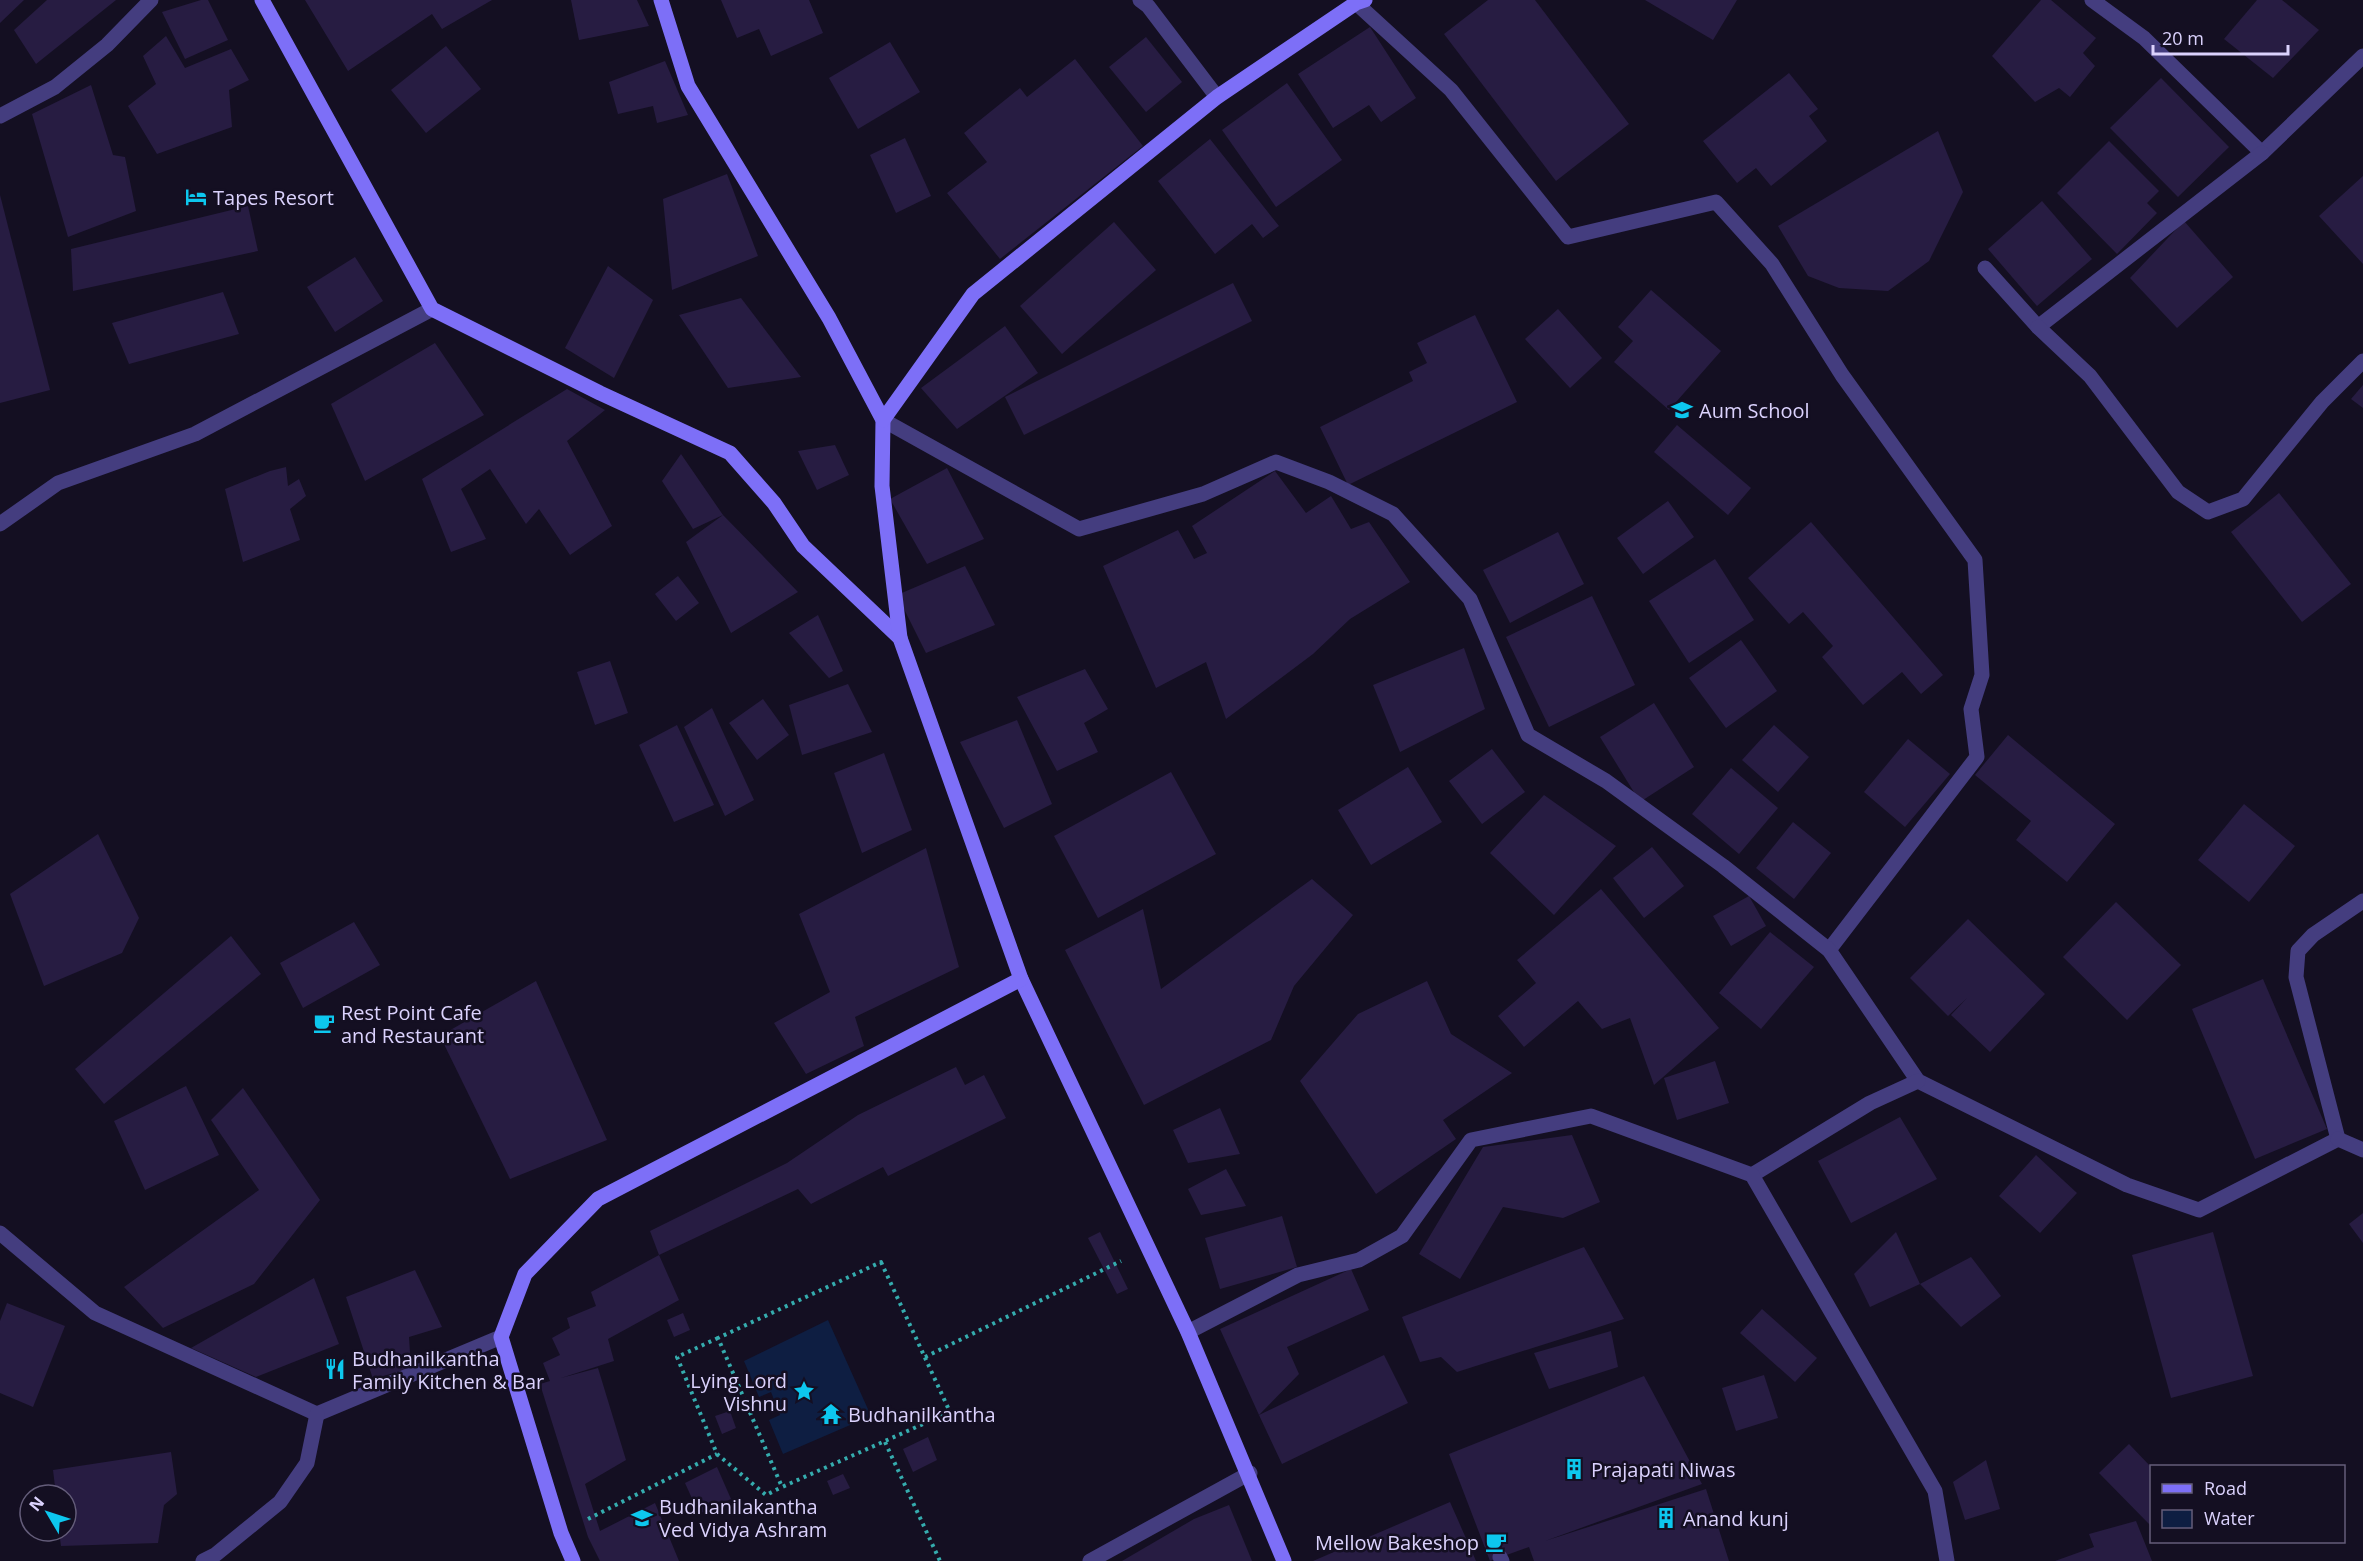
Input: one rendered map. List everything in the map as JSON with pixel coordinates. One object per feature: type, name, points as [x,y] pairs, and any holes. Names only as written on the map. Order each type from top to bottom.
[{"type":"street","points":[[0,116],[55,87],[107,45],[151,0]]},
{"type":"street","points":[[262,0],[432,309],[600,393],[730,453],[774,503],[803,546],[900,638]]},
{"type":"street","points":[[661,0],[688,86],[829,318],[883,420],[882,486],[900,638],[1020,979],[1188,1332],[1250,1473],[1284,1561]]},
{"type":"street","points":[[1140,0],[1148,6],[1217,97]]},
{"type":"street","points":[[2092,0],[2144,38],[2262,153]]},
{"type":"street","points":[[883,420],[974,294],[1217,97],[1360,2],[1451,90],[1568,237],[1716,202],[1772,264],[1842,375],[1975,560],[1982,675],[1971,709],[1977,757],[1829,950]]},
{"type":"street","points":[[2038,327],[2262,153],[2363,56]]},
{"type":"street","points":[[1985,268],[2038,327],[2090,376],[2178,492],[2208,512],[2243,499],[2322,402],[2363,361]]},
{"type":"street","points":[[0,524],[58,483],[195,434],[432,309]]},
{"type":"street","points":[[883,420],[1079,529],[1203,494],[1276,462],[1329,482],[1393,514],[1470,599],[1528,735],[1606,781],[1723,866],[1829,950],[1918,1081],[2127,1185],[2199,1210],[2338,1139]]},
{"type":"street","points":[[2338,1139],[2296,977],[2298,951],[2313,935],[2363,901]]},
{"type":"street","points":[[573,1561],[561,1533],[501,1337],[525,1274],[598,1199],[1020,979]]},
{"type":"street","points":[[1752,1175],[1870,1103],[1918,1081]]},
{"type":"street","points":[[1188,1332],[1298,1275],[1359,1260],[1402,1236],[1471,1140],[1591,1116],[1752,1175],[1935,1491],[1947,1561]]},
{"type":"street","points":[[2338,1139],[2363,1150]]},
{"type":"street","points":[[0,1233],[95,1313],[317,1414],[501,1337]]},
{"type":"street","points":[[203,1561],[215,1555],[280,1502],[307,1463],[317,1414]]},
{"type":"street","points":[[1090,1561],[1250,1473]]},
{"type":"path","points":[[925,1357],[1149,1247]]},
{"type":"path","points":[[881,1262],[951,1412],[766,1495],[717,1454],[677,1357],[718,1338],[881,1262]]},
{"type":"path","points":[[718,1338],[782,1487]]},
{"type":"path","points":[[885,1442],[940,1561]]},
{"type":"path","points":[[561,1533],[717,1454]]},
{"type":"water","points":[[828,1320],[871,1416],[783,1454],[769,1420],[780,1415],[771,1392],[759,1397],[744,1361]]},
{"type":"building","points":[[0,0],[24,0],[0,23]]},
{"type":"building","points":[[47,0],[116,0],[36,64],[14,30]]},
{"type":"building","points":[[208,0],[228,40],[185,59],[162,12]]},
{"type":"building","points":[[305,0],[492,0],[442,29],[432,14],[348,71]]},
{"type":"building","points":[[571,0],[637,0],[649,26],[579,40]]},
{"type":"building","points":[[721,0],[809,0],[823,33],[771,56],[759,29],[737,38]]},
{"type":"building","points":[[1488,0],[1535,0],[1629,124],[1556,181],[1444,34]]},
{"type":"building","points":[[1645,0],[1737,0],[1713,40]]},
{"type":"building","points":[[2041,0],[2051,0],[2096,38],[2083,53],[2095,66],[2070,97],[2059,88],[2035,102],[1992,56]]},
{"type":"building","points":[[2257,0],[2282,0],[2319,30],[2273,78],[2224,39]]},
{"type":"building","points":[[1370,27],[1416,98],[1381,122],[1369,105],[1333,128],[1298,74]]},
{"type":"building","points":[[166,36],[185,68],[231,49],[249,80],[229,90],[232,127],[157,154],[128,106],[156,84],[143,56]]},
{"type":"building","points":[[1146,37],[1182,82],[1146,112],[1109,67]]},
{"type":"building","points":[[890,42],[920,92],[858,129],[829,78]]},
{"type":"building","points":[[446,46],[481,89],[426,133],[391,90]]},
{"type":"building","points":[[1075,59],[1143,146],[1000,259],[947,193],[987,162],[964,133],[1020,88],[1027,97]]},
{"type":"building","points":[[665,61],[688,115],[657,123],[653,106],[618,114],[609,82]]},
{"type":"building","points":[[1789,73],[1818,109],[1809,116],[1827,141],[1771,186],[1756,168],[1737,183],[1703,141]]},
{"type":"building","points":[[2161,78],[2229,147],[2178,197],[2110,128]]},
{"type":"building","points":[[1287,83],[1342,160],[1276,207],[1222,130]]},
{"type":"building","points":[[91,85],[113,155],[125,157],[136,211],[68,237],[32,114]]},
{"type":"building","points":[[1938,131],[1963,192],[1929,261],[1888,291],[1839,288],[1808,276],[1778,226]]},
{"type":"building","points":[[905,138],[931,196],[896,213],[870,155]]},
{"type":"building","points":[[1210,139],[1279,226],[1263,238],[1252,224],[1215,254],[1158,181]]},
{"type":"building","points":[[2109,141],[2159,191],[2147,203],[2157,213],[2117,254],[2057,193]]},
{"type":"building","points":[[727,174],[758,256],[672,290],[663,199]]},
{"type":"building","points":[[2363,176],[2363,264],[2319,216]]},
{"type":"building","points":[[0,195],[50,390],[0,403]]},
{"type":"building","points":[[2042,201],[2092,259],[2037,306],[1988,249]]},
{"type":"building","points":[[248,206],[258,251],[73,291],[71,249]]},
{"type":"building","points":[[2184,221],[2233,277],[2177,328],[2130,278]]},
{"type":"building","points":[[1114,222],[1156,270],[1062,354],[1020,306]]},
{"type":"building","points":[[355,257],[383,301],[335,332],[307,287]]},
{"type":"building","points":[[608,266],[653,300],[614,378],[565,348]]},
{"type":"building","points":[[1233,283],[1252,321],[1024,435],[1005,397]]},
{"type":"building","points":[[1651,290],[1721,351],[1669,410],[1614,362],[1633,341],[1618,327]]},
{"type":"building","points":[[223,292],[239,334],[129,364],[112,323]]},
{"type":"building","points":[[741,298],[801,377],[728,388],[679,315]]},
{"type":"building","points":[[1558,309],[1602,358],[1570,388],[1525,339]]},
{"type":"building","points":[[1475,315],[1517,402],[1348,485],[1320,427],[1413,381],[1409,372],[1427,363],[1417,343]]},
{"type":"building","points":[[1005,326],[1038,373],[957,429],[921,388]]},
{"type":"building","points":[[435,343],[484,415],[365,481],[331,404]]},
{"type":"building","points":[[2363,385],[2363,408],[2351,399]]},
{"type":"building","points":[[567,389],[605,410],[567,441],[612,526],[570,555],[539,509],[526,524],[490,469],[461,489],[486,539],[451,552],[422,479]]},
{"type":"building","points":[[1677,425],[1751,488],[1728,515],[1654,452]]},
{"type":"building","points":[[835,445],[849,475],[817,490],[798,451]]},
{"type":"building","points":[[681,454],[723,515],[693,529],[662,481]]},
{"type":"building","points":[[286,467],[288,486],[299,479],[306,496],[290,509],[300,540],[243,562],[225,489]]},
{"type":"building","points":[[947,468],[984,539],[927,564],[890,499]]},
{"type":"building","points":[[1275,471],[1306,513],[1331,496],[1351,529],[1369,522],[1410,582],[1350,619],[1313,654],[1226,719],[1206,662],[1156,688],[1103,566],[1178,530],[1194,559],[1207,553],[1192,526]]},
{"type":"building","points":[[2279,493],[2351,584],[2302,622],[2231,532]]},
{"type":"building","points":[[1668,501],[1694,537],[1643,574],[1617,538]]},
{"type":"building","points":[[723,515],[798,592],[731,633],[686,542]]},
{"type":"building","points":[[1811,522],[1943,675],[1921,694],[1902,672],[1863,705],[1822,657],[1833,646],[1803,612],[1789,624],[1748,578]]},
{"type":"building","points":[[1558,532],[1584,584],[1510,623],[1483,570]]},
{"type":"building","points":[[1715,559],[1754,620],[1689,663],[1649,601]]},
{"type":"building","points":[[965,566],[995,625],[926,653],[897,595]]},
{"type":"building","points":[[678,576],[699,603],[676,621],[655,594]]},
{"type":"building","points":[[1592,596],[1635,685],[1549,727],[1506,637]]},
{"type":"building","points":[[818,615],[843,671],[829,678],[789,633]]},
{"type":"building","points":[[1741,640],[1777,691],[1726,728],[1689,678]]},
{"type":"building","points":[[1464,648],[1485,709],[1400,752],[1373,685]]},
{"type":"building","points":[[610,661],[628,713],[595,725],[577,672]]},
{"type":"building","points":[[1085,669],[1108,709],[1084,723],[1098,752],[1057,771],[1017,697]]},
{"type":"building","points":[[848,684],[872,732],[802,755],[789,705]]},
{"type":"building","points":[[763,699],[789,735],[757,760],[729,723]]},
{"type":"building","points":[[1654,703],[1694,767],[1640,802],[1600,737]]},
{"type":"building","points":[[712,708],[754,800],[725,816],[684,727]]},
{"type":"building","points":[[1017,720],[1052,804],[1004,828],[960,742]]},
{"type":"building","points":[[677,725],[714,805],[674,822],[639,745]]},
{"type":"building","points":[[1774,725],[1809,757],[1778,792],[1742,760]]},
{"type":"building","points":[[2008,735],[2115,824],[2067,882],[2016,840],[2031,821],[1975,775]]},
{"type":"building","points":[[1908,739],[1950,774],[1905,827],[1864,792]]},
{"type":"building","points":[[1492,749],[1525,792],[1482,824],[1449,781]]},
{"type":"building","points":[[884,753],[912,830],[862,853],[834,773]]},
{"type":"building","points":[[1408,767],[1442,822],[1371,865],[1338,810]]},
{"type":"building","points":[[1731,768],[1778,808],[1739,854],[1692,814]]},
{"type":"building","points":[[1171,772],[1216,854],[1098,918],[1054,836]]},
{"type":"building","points":[[1544,795],[1616,846],[1554,915],[1490,853]]},
{"type":"building","points":[[2244,804],[2295,846],[2249,902],[2198,860]]},
{"type":"building","points":[[1793,822],[1831,853],[1794,899],[1756,868]]},
{"type":"building","points":[[98,834],[139,918],[122,953],[44,986],[10,894]]},
{"type":"building","points":[[1652,847],[1684,886],[1644,918],[1613,878]]},
{"type":"building","points":[[926,848],[959,967],[855,1017],[864,1046],[806,1074],[774,1023],[830,992],[799,914]]},
{"type":"building","points":[[1312,879],[1353,915],[1294,986],[1271,1040],[1144,1105],[1065,950],[1143,909],[1161,989]]},
{"type":"building","points":[[1601,889],[1719,1028],[1654,1085],[1630,1018],[1602,1029],[1578,1001],[1524,1047],[1498,1016],[1536,983],[1517,960]]},
{"type":"building","points":[[1749,896],[1766,926],[1731,946],[1713,916]]},
{"type":"building","points":[[2116,902],[2181,965],[2127,1020],[2063,957]]},
{"type":"building","points":[[1968,919],[2045,994],[1990,1052],[1951,1015],[1967,998],[1948,1016],[1910,978]]},
{"type":"building","points":[[354,922],[380,965],[303,1008],[280,963]]},
{"type":"building","points":[[1770,932],[1814,967],[1761,1029],[1719,993]]},
{"type":"building","points":[[231,936],[261,974],[104,1104],[75,1069]]},
{"type":"building","points":[[2263,979],[2327,1129],[2255,1159],[2192,1009]]},
{"type":"building","points":[[536,981],[607,1140],[510,1179],[440,1036]]},
{"type":"building","points":[[1427,981],[1451,1034],[1512,1073],[1443,1120],[1456,1139],[1376,1194],[1300,1081],[1358,1014]]},
{"type":"building","points":[[1715,1061],[1729,1103],[1677,1120],[1664,1078]]},
{"type":"building","points":[[956,1067],[965,1085],[984,1075],[1006,1118],[888,1176],[883,1167],[811,1204],[798,1189],[659,1255],[650,1231],[787,1163],[858,1115]]},
{"type":"building","points":[[186,1086],[219,1155],[145,1190],[114,1121]]},
{"type":"building","points":[[243,1088],[320,1200],[254,1284],[163,1328],[124,1287],[259,1190],[211,1120]]},
{"type":"building","points":[[1220,1108],[1240,1154],[1188,1163],[1173,1130]]},
{"type":"building","points":[[1900,1117],[1937,1179],[1851,1223],[1818,1161]]},
{"type":"building","points":[[1572,1135],[1600,1202],[1563,1218],[1503,1207],[1460,1279],[1419,1254],[1483,1147]]},
{"type":"building","points":[[2036,1155],[2077,1193],[2040,1233],[1999,1196]]},
{"type":"building","points":[[1226,1169],[1246,1206],[1201,1215],[1188,1189]]},
{"type":"building","points":[[2363,1213],[2363,1243],[2349,1224]]},
{"type":"building","points":[[1282,1216],[1297,1267],[1220,1289],[1205,1238]]},
{"type":"building","points":[[1100,1232],[1128,1289],[1117,1294],[1088,1238]]},
{"type":"building","points":[[1896,1232],[1920,1284],[1870,1307],[1854,1274]]},
{"type":"building","points":[[2213,1232],[2253,1376],[2171,1398],[2132,1255]]},
{"type":"building","points":[[1584,1247],[1624,1319],[1457,1372],[1441,1357],[1420,1362],[1402,1317]]},
{"type":"building","points":[[659,1255],[679,1300],[608,1339],[614,1361],[561,1378],[598,1368],[626,1460],[585,1484],[600,1531],[655,1503],[679,1561],[600,1561],[588,1537],[540,1384],[550,1381],[543,1363],[560,1355],[552,1338],[570,1328],[567,1318],[596,1306],[591,1292]]},
{"type":"building","points":[[1971,1257],[2001,1296],[1961,1327],[1920,1284]]},
{"type":"building","points":[[1351,1269],[1369,1310],[1287,1347],[1299,1374],[1259,1415],[1220,1329]]},
{"type":"building","points":[[415,1270],[442,1327],[409,1337],[411,1368],[373,1379],[346,1297]]},
{"type":"building","points":[[314,1278],[339,1344],[256,1377],[191,1348]]},
{"type":"building","points":[[7,1303],[65,1326],[33,1407],[0,1393],[0,1321]]},
{"type":"building","points":[[1762,1309],[1817,1358],[1795,1382],[1740,1333]]},
{"type":"building","points":[[683,1313],[690,1330],[674,1337],[667,1320]]},
{"type":"building","points":[[1611,1331],[1618,1367],[1549,1389],[1534,1353]]},
{"type":"building","points":[[1384,1355],[1408,1403],[1282,1464],[1259,1415]]},
{"type":"building","points":[[1764,1375],[1778,1418],[1736,1431],[1722,1388]]},
{"type":"building","name":"Prajapati Niwas","points":[[1644,1376],[1702,1484],[1545,1541],[1706,1489],[1729,1561],[1534,1561],[1529,1547],[1490,1561],[1449,1454]]},
{"type":"building","points":[[730,1411],[736,1428],[722,1434],[715,1416]]},
{"type":"building","points":[[928,1437],[937,1460],[913,1472],[903,1449]]},
{"type":"building","points":[[2129,1444],[2150,1466],[2150,1525],[2099,1473]]},
{"type":"building","points":[[171,1452],[177,1494],[164,1505],[158,1543],[61,1546],[61,1543],[78,1543],[78,1483],[55,1483],[53,1470]]},
{"type":"building","points":[[1986,1460],[2000,1509],[1965,1520],[1953,1482]]},
{"type":"building","points":[[717,1467],[731,1499],[699,1514],[685,1483]]},
{"type":"building","points":[[843,1474],[850,1488],[833,1495],[827,1481]]},
{"type":"building","points":[[1450,1502],[1476,1561],[1313,1561]]},
{"type":"building","points":[[1229,1505],[1252,1561],[1122,1561],[1194,1519]]},
{"type":"building","points":[[2136,1521],[2152,1561],[2055,1561],[2094,1547],[2089,1534]]},
{"type":"place","name":"Tapes Resort","points":[[196,197]]},
{"type":"place","name":"Aum School","points":[[1682,410]]},
{"type":"place","name":"Rest Point Cafe and Restaurant","points":[[324,1023]]},
{"type":"place","name":"Budhanilkantha Family Kitchen & Bar","points":[[335,1369]]},
{"type":"place","name":"Lying Lord Vishnu","points":[[804,1391]]},
{"type":"place","name":"Budhanilkantha","points":[[831,1414]]},
{"type":"place","name":"Prajapati Niwas","points":[[1574,1469]]},
{"type":"place","name":"Budhanilakantha Ved Vidya Ashram","points":[[642,1518]]},
{"type":"place","name":"Anand kunj","points":[[1666,1518]]},
{"type":"place","name":"Mellow Bakeshop","points":[[1496,1542]]}]
